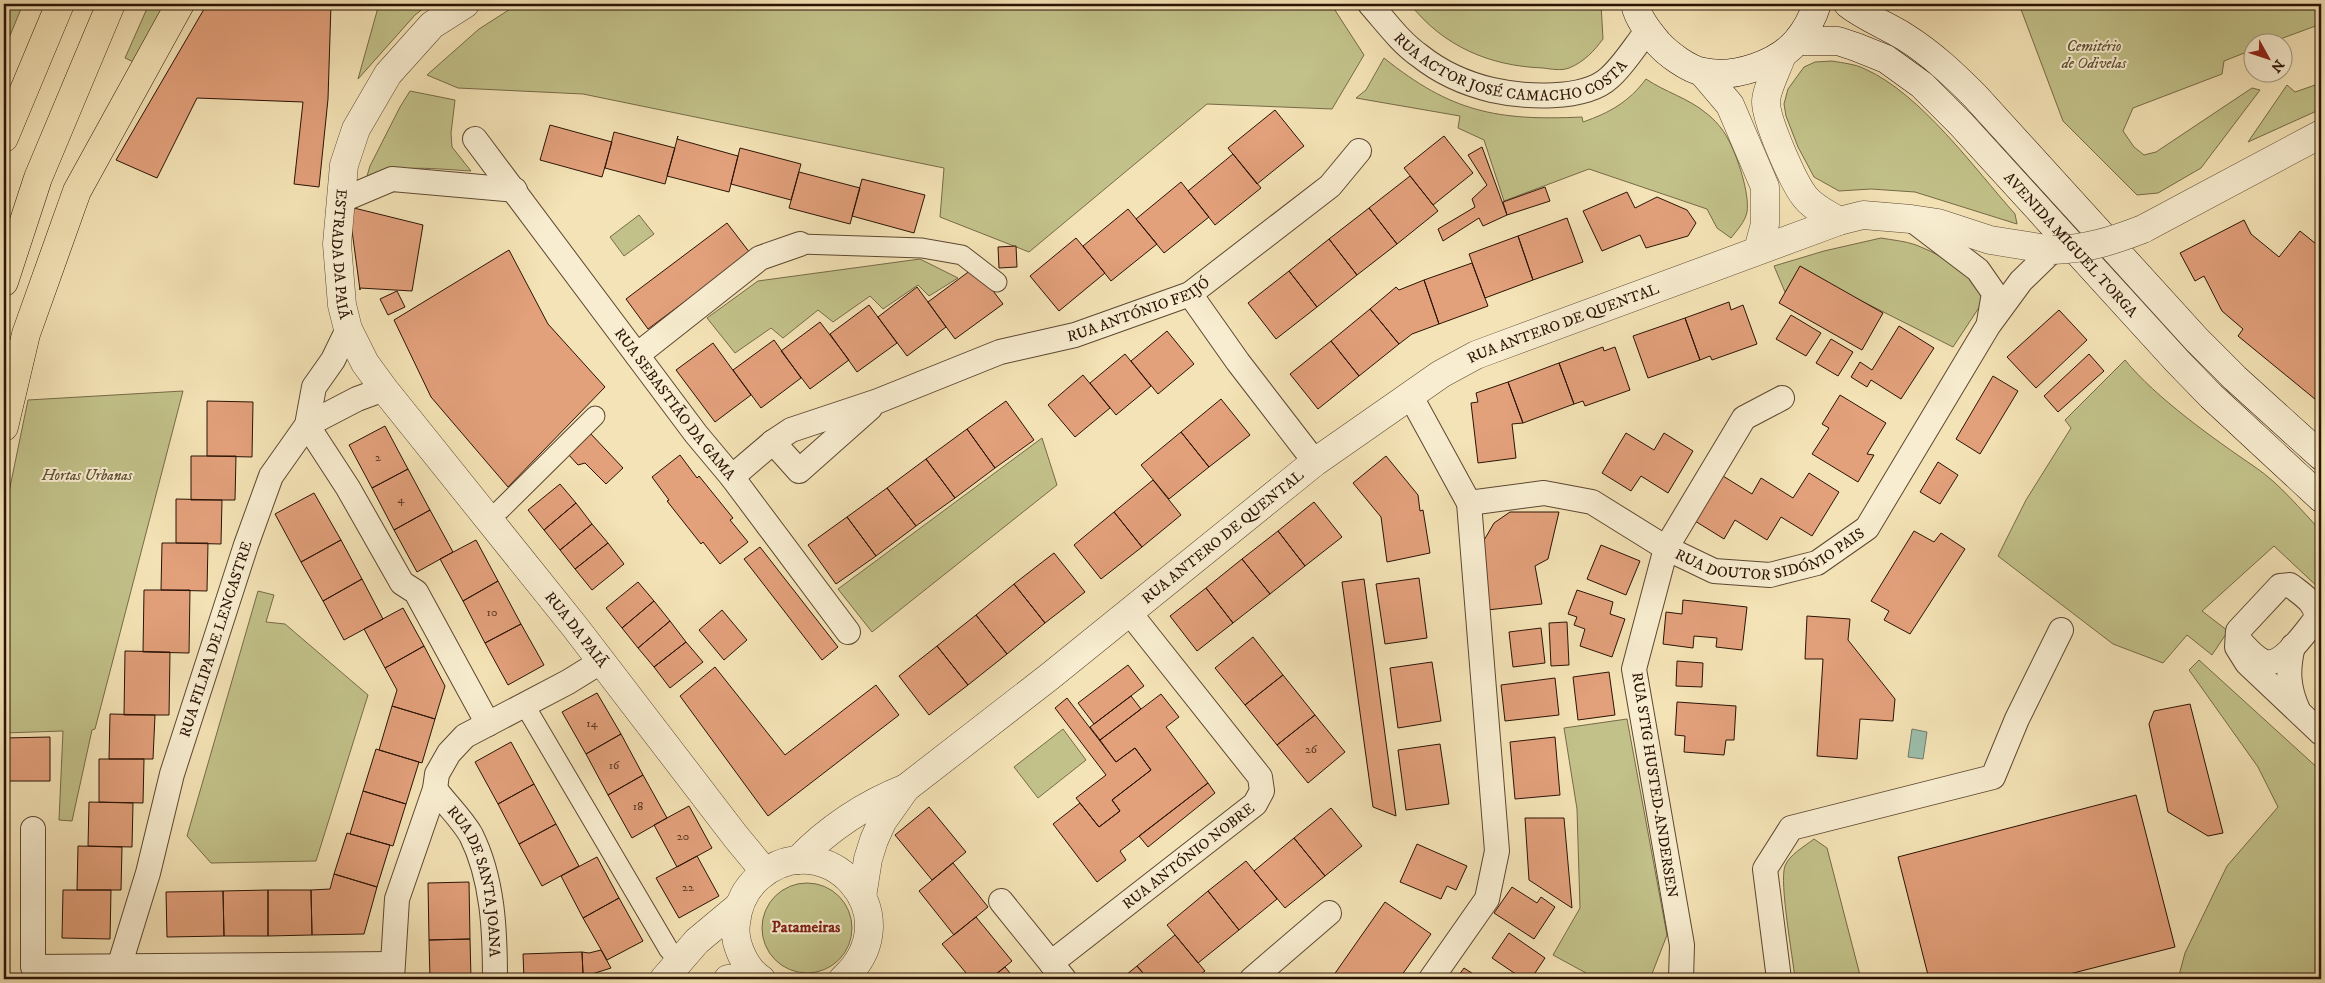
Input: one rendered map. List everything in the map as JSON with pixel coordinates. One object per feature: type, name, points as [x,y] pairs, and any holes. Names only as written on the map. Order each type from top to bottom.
[{"type":"highway","points":[[4,138],[60,4]]},
{"type":"highway","points":[[4,282],[38,178],[111,4]]},
{"type":"highway","points":[[4,427],[26,334],[77,191],[180,4]]},
{"type":"street","name":"ESTRADA DA PAIÃ","points":[[384,389],[365,363],[348,329],[339,285],[337,244],[344,165],[356,129],[388,74],[432,25],[466,4]]},
{"type":"street","name":"RUA ACTOR JOSÉ CAMACHO COSTA","points":[[1370,4],[1398,38],[1447,74],[1491,90],[1526,94],[1560,95],[1591,90],[1609,79],[1647,31]]},
{"type":"street","points":[[1635,4],[1647,31],[1664,49],[1702,72],[1730,105],[1765,187],[1765,224],[1758,250]]},
{"type":"street","points":[[1817,4],[1808,25],[1789,48],[1766,101],[1791,173],[1805,197],[1817,209],[1839,221]]},
{"type":"street","name":"AVENIDA MIGUEL TORGA","points":[[1848,4],[1858,12],[1903,36],[1943,64],[1975,96],[2196,340],[2321,456]]},
{"type":"street","name":"AVENIDA MIGUEL TORGA","points":[[1789,48],[1838,41],[1886,59],[1922,85],[1961,124],[2178,362],[2211,396],[2321,498]]},
{"type":"street","points":[[1702,72],[1733,73],[1759,67],[1789,48]]},
{"type":"street","name":"RUA ANTERO DE QUENTAL","points":[[798,860],[824,835],[847,817],[879,799],[906,788],[1315,462],[1410,395],[1476,355],[1758,250],[1839,221],[1863,215],[1938,223],[1990,240],[2053,250],[2079,249],[2107,242],[2144,229],[2321,134]]},
{"type":"street","name":"RUA SEBASTIÃO DA GAMA","points":[[475,139],[696,434],[732,477],[843,625]]},
{"type":"street","name":"RUA ANTÓNIO FEIJÓ","points":[[732,477],[773,442],[791,430],[878,401],[1000,352],[1075,335],[1190,294],[1330,186],[1359,151]]},
{"type":"street","points":[[340,201],[392,179],[515,190]]},
{"type":"street","points":[[1911,220],[1978,270],[1994,293],[1992,313],[1988,326]]},
{"type":"street","points":[[637,356],[760,258],[800,244],[922,248],[962,256],[997,282]]},
{"type":"street","name":"RUA DOUTOR SIDÓNIO PAIS","points":[[1469,503],[1544,493],[1592,502],[1666,548],[1714,572],[1770,575],[1817,563],[1867,528],[1988,326],[2022,281],[2053,250]]},
{"type":"street","points":[[1190,294],[1238,362],[1315,462]]},
{"type":"street","name":"RUA FILIPA DE LENCASTRE","points":[[119,973],[148,873],[172,774],[246,545],[271,476],[306,425],[314,388],[332,360],[348,329]]},
{"type":"street","points":[[384,389],[357,399],[306,425],[348,488],[402,583],[416,592],[488,724]]},
{"type":"street","name":"RUA DA PAIÃ","points":[[384,389],[602,661],[736,837],[765,872]]},
{"type":"street","points":[[1410,395],[1469,503],[1497,852],[1487,899],[1431,979]]},
{"type":"street","name":"RUA STIG HUSTED-ANDERSEN","points":[[1681,979],[1682,945],[1634,669],[1666,548],[1744,418],[1782,398]]},
{"type":"street","name":"RUA ANTÓNIO FEIJÓ","points":[[773,442],[799,471],[878,401]]},
{"type":"street","points":[[500,510],[595,416]]},
{"type":"street","points":[[2238,639],[2262,661],[2275,662],[2293,646],[2316,619],[2317,612],[2313,604],[2290,585],[2280,586],[2238,631],[2237,647],[2247,663],[2321,733]]},
{"type":"street","name":"RUA ANTÓNIO NOBRE","points":[[1002,901],[1058,971],[1256,804],[1262,791],[1260,777],[1128,612]]},
{"type":"street","points":[[1779,979],[1765,869],[1791,828],[1993,776],[2017,719],[2061,630]]},
{"type":"street","points":[[2293,646],[2289,664],[2289,683],[2299,712]]},
{"type":"street","points":[[33,829],[33,967],[119,973],[392,972],[397,899],[435,789],[437,774],[450,753],[465,736],[568,682],[602,661]]},
{"type":"street","points":[[524,704],[669,950]]},
{"type":"street","name":"RUA ANTERO DE QUENTAL","points":[[862,897],[868,858],[874,840],[882,822],[906,788]]},
{"type":"street","name":"RUA DE SANTA JOANA","points":[[435,789],[470,834],[484,872],[495,930],[495,979]]},
{"type":"street","points":[[759,978],[745,962],[738,944],[735,924],[739,906],[753,882],[765,872],[780,864],[798,860],[817,861],[836,868],[851,880],[862,897],[868,915],[869,933],[864,952],[852,975]]},
{"type":"street","points":[[664,979],[697,941],[739,906]]},
{"type":"street","points":[[1252,979],[1329,913]]},
{"type":"street","points":[[728,979],[759,978]]},
{"type":"green space","points":[[4,4],[23,4],[4,50]]},
{"type":"green space","points":[[149,4],[171,4],[138,64],[125,58]]},
{"type":"green space","points":[[379,4],[429,4],[415,15],[358,79]]},
{"type":"green space","points":[[518,4],[1331,4],[1364,55],[1332,109],[1207,104],[1029,252],[940,217],[944,168],[583,94],[458,88],[427,75],[479,29]]},
{"type":"green space","points":[[1410,4],[1601,4],[1603,39],[1584,59],[1566,69],[1560,70],[1504,63],[1486,58],[1452,42],[1423,19]]},
{"type":"green space","name":"Cemitério de Odivelas","points":[[2019,4],[2321,4],[2321,24],[2292,35],[2292,32],[2242,32],[2242,54],[2224,61],[2222,74],[2133,108],[2123,131],[2134,147],[2144,155],[2156,152],[2252,88],[2260,90],[2201,168],[2158,193],[2137,195],[2063,121]]},
{"type":"green space","points":[[1384,58],[1431,91],[1476,109],[1525,117],[1582,117],[1583,122],[1618,106],[1633,94],[1646,79],[1699,108],[1712,118],[1724,132],[1732,146],[1745,185],[1747,212],[1744,219],[1731,238],[1717,228],[1707,209],[1589,169],[1504,201],[1484,140],[1458,128],[1460,116],[1356,98],[1366,90]]},
{"type":"green space","points":[[1832,61],[1865,69],[1886,81],[1906,96],[1964,154],[2015,214],[2017,224],[1915,192],[1871,189],[1839,191],[1814,177],[1798,147],[1786,116],[1784,104],[1788,89],[1804,67],[1815,62]]},
{"type":"green space","points":[[2321,83],[2321,109],[2248,142],[2287,85],[2295,92]]},
{"type":"green space","points":[[410,91],[455,100],[451,133],[452,147],[471,171],[405,169],[380,172],[367,176],[370,166]]},
{"type":"green space","points":[[639,215],[654,234],[624,256],[610,237]]},
{"type":"green space","points":[[1881,238],[1912,244],[1936,254],[1965,273],[1980,290],[1984,300],[1953,347],[1802,271],[1785,292],[1774,266],[1824,251]]},
{"type":"green space","points":[[920,259],[958,278],[929,296],[918,285],[883,309],[870,296],[833,322],[818,310],[783,338],[771,328],[735,353],[707,318],[758,281]]},
{"type":"green space","points":[[2125,360],[2169,403],[2273,481],[2321,531],[2321,590],[2274,546],[2202,611],[2228,631],[2212,655],[2187,635],[2163,663],[2113,644],[1998,556],[2026,500],[2071,428],[2065,420]]},
{"type":"green space","name":"Hortas Urbanas","points":[[183,391],[95,729],[92,730],[72,821],[59,820],[63,731],[4,733],[4,516],[28,400]]},
{"type":"green space","points":[[1042,438],[1057,485],[872,632],[838,589]]},
{"type":"green space","points":[[258,591],[274,595],[266,622],[285,624],[368,695],[316,861],[211,863],[187,836]]},
{"type":"green space","points":[[2199,660],[2321,771],[2321,798],[2319,801],[2321,803],[2321,979],[2178,979],[2185,953],[2227,866],[2278,807],[2258,767],[2189,670]]},
{"type":"green space","points":[[1627,719],[1667,935],[1650,979],[1597,979],[1553,955],[1580,908],[1577,809],[1564,728]]},
{"type":"green space","points":[[1063,729],[1086,760],[1038,798],[1014,767]]},
{"type":"green space","points":[[1814,839],[1827,848],[1861,979],[1795,979],[1785,903],[1785,866],[1790,858]]},
{"type":"green space","points":[[807,883],[824,887],[839,896],[848,911],[852,928],[848,945],[839,960],[824,969],[807,973],[790,969],[775,960],[766,945],[762,928],[766,911],[775,896],[790,887]]},
{"type":"shaded area","points":[[1912,729],[1927,732],[1923,759],[1908,757]]},
{"type":"building","points":[[207,4],[331,4],[328,99],[319,187],[294,184],[303,102],[197,98],[157,178],[116,160]]},
{"type":"building","points":[[1275,110],[1304,146],[1257,184],[1228,148]]},
{"type":"building","points":[[550,125],[612,142],[602,177],[540,160]]},
{"type":"building","points":[[614,132],[675,148],[665,184],[605,168]]},
{"type":"building","points":[[1444,136],[1473,173],[1433,205],[1404,168]]},
{"type":"building","points":[[677,139],[738,156],[729,192],[667,176]]},
{"type":"building","points":[[1482,147],[1507,215],[1483,226],[1479,218],[1443,241],[1438,229],[1475,207],[1472,199],[1487,185],[1468,155]]},
{"type":"building","points":[[740,148],[801,164],[791,200],[731,184]]},
{"type":"building","points":[[1233,154],[1261,188],[1215,225],[1188,191]]},
{"type":"building","points":[[799,172],[860,188],[850,224],[789,208]]},
{"type":"building","points":[[1410,176],[1438,211],[1397,244],[1369,208]]},
{"type":"building","points":[[862,179],[925,195],[914,233],[852,216]]},
{"type":"building","points":[[1181,182],[1209,217],[1164,253],[1136,219]]},
{"type":"building","points":[[1545,187],[1550,201],[1507,215],[1503,202]]},
{"type":"building","points":[[1627,192],[1635,208],[1657,197],[1687,210],[1696,223],[1688,236],[1646,248],[1640,235],[1602,251],[1583,211]]},
{"type":"building","points":[[354,208],[423,225],[412,291],[360,288],[360,290],[351,223]]},
{"type":"building","points":[[1369,208],[1397,244],[1357,275],[1329,239]]},
{"type":"building","points":[[1128,209],[1157,244],[1111,281],[1083,246]]},
{"type":"building","points":[[1567,218],[1583,262],[1533,280],[1518,236]]},
{"type":"building","points":[[2244,220],[2251,234],[2279,257],[2300,231],[2321,248],[2321,404],[2238,336],[2243,329],[2222,311],[2204,276],[2195,281],[2180,253]]},
{"type":"building","points":[[727,223],[750,253],[648,329],[626,299]]},
{"type":"building","points":[[1518,236],[1533,280],[1485,298],[1469,254]]},
{"type":"building","points":[[1076,238],[1105,273],[1059,311],[1030,276]]},
{"type":"building","points":[[1329,239],[1357,275],[1317,307],[1289,271]]},
{"type":"building","points":[[1016,246],[1017,267],[999,268],[998,247]]},
{"type":"building","points":[[509,250],[548,324],[605,387],[508,487],[431,397],[394,320]]},
{"type":"building","points":[[1472,263],[1488,306],[1439,324],[1424,280]]},
{"type":"building","points":[[1800,266],[1883,313],[1862,350],[1779,303]]},
{"type":"building","points":[[975,267],[1003,304],[955,339],[928,302]]},
{"type":"building","points":[[1289,271],[1317,307],[1276,339],[1248,303]]},
{"type":"building","points":[[1424,280],[1439,324],[1412,334],[1399,344],[1370,309],[1396,287],[1399,290]]},
{"type":"building","points":[[917,287],[946,327],[907,356],[878,317]]},
{"type":"building","points":[[397,291],[405,307],[388,315],[380,299]]},
{"type":"building","points":[[1729,302],[1731,310],[1743,305],[1757,344],[1712,360],[1710,356],[1700,360],[1685,318]]},
{"type":"building","points":[[869,305],[897,343],[857,372],[830,334]]},
{"type":"building","points":[[1370,309],[1399,344],[1359,376],[1331,341]]},
{"type":"building","points":[[2059,310],[2087,340],[2036,388],[2007,357]]},
{"type":"building","points":[[1791,315],[1821,333],[1806,356],[1776,339]]},
{"type":"building","points":[[1685,318],[1700,360],[1648,378],[1633,336]]},
{"type":"building","points":[[820,322],[849,360],[810,389],[781,351]]},
{"type":"building","points":[[1899,326],[1934,348],[1901,399],[1871,380],[1867,387],[1851,377],[1860,362],[1872,370]]},
{"type":"building","points":[[1167,331],[1194,364],[1158,394],[1131,361]]},
{"type":"building","points":[[1831,339],[1853,352],[1838,376],[1816,363]]},
{"type":"building","points":[[774,340],[801,378],[761,408],[733,370]]},
{"type":"building","points":[[1331,341],[1359,376],[1318,409],[1290,374]]},
{"type":"building","points":[[713,343],[751,395],[715,422],[676,370]]},
{"type":"building","points":[[1603,347],[1604,351],[1615,347],[1630,390],[1585,406],[1583,401],[1574,404],[1559,363]]},
{"type":"building","points":[[1125,354],[1151,386],[1116,415],[1090,383]]},
{"type":"building","points":[[2089,354],[2104,371],[2058,412],[2044,396]]},
{"type":"building","points":[[1559,363],[1574,404],[1523,423],[1508,382]]},
{"type":"building","points":[[1083,375],[1110,408],[1075,437],[1048,405]]},
{"type":"building","points":[[1993,376],[2018,391],[1980,454],[1956,439]]},
{"type":"building","points":[[1508,382],[1523,423],[1512,424],[1516,458],[1478,463],[1471,403],[1478,402],[1476,393]]},
{"type":"building","points":[[1840,395],[1886,423],[1867,454],[1874,455],[1858,482],[1812,454],[1829,428],[1822,424]]},
{"type":"building","points":[[1221,399],[1250,435],[1209,467],[1181,432]]},
{"type":"building","points":[[207,401],[253,402],[252,457],[207,456]]},
{"type":"building","points":[[1006,401],[1034,440],[995,468],[967,429]]},
{"type":"building","points":[[385,426],[408,469],[372,488],[349,445]]},
{"type":"building","points":[[967,429],[995,468],[955,498],[926,459]]},
{"type":"building","points":[[1181,432],[1209,467],[1169,499],[1141,465]]},
{"type":"building","points":[[590,433],[623,468],[606,484],[585,463],[578,465],[568,454]]},
{"type":"building","points":[[1626,433],[1654,450],[1664,433],[1693,451],[1668,493],[1641,476],[1631,491],[1602,473]]},
{"type":"building","points":[[680,455],[697,478],[699,476],[733,518],[730,520],[748,542],[720,564],[703,542],[701,544],[667,501],[669,500],[652,477]]},
{"type":"building","points":[[191,456],[236,456],[235,500],[191,500]]},
{"type":"building","points":[[1386,456],[1418,495],[1420,511],[1423,510],[1430,553],[1387,562],[1381,517],[1353,483]]},
{"type":"building","points":[[926,459],[955,498],[916,526],[887,488]]},
{"type":"building","points":[[1938,462],[1958,475],[1940,504],[1920,492]]},
{"type":"building","points":[[408,469],[430,510],[394,530],[372,488]]},
{"type":"building","points":[[1809,473],[1839,492],[1812,536],[1781,517],[1767,540],[1735,520],[1724,539],[1695,521],[1723,476],[1752,494],[1761,478],[1793,498]]},
{"type":"building","points":[[1153,480],[1181,515],[1142,547],[1114,512]]},
{"type":"building","points":[[560,484],[576,503],[544,530],[528,510]]},
{"type":"building","points":[[887,488],[916,526],[876,556],[847,517]]},
{"type":"building","points":[[314,493],[341,540],[301,562],[275,514]]},
{"type":"building","points":[[176,499],[222,500],[221,544],[176,543]]},
{"type":"building","points":[[1314,502],[1342,537],[1305,566],[1278,531]]},
{"type":"building","points":[[576,503],[592,524],[560,550],[544,530]]},
{"type":"building","points":[[430,510],[453,552],[417,572],[394,530]]},
{"type":"building","points":[[1114,512],[1142,547],[1101,579],[1074,545]]},
{"type":"building","points":[[1510,512],[1559,512],[1548,559],[1535,566],[1542,604],[1487,610],[1483,542],[1494,523]]},
{"type":"building","points":[[847,517],[876,556],[836,584],[808,545]]},
{"type":"building","points":[[592,524],[608,543],[575,569],[560,550]]},
{"type":"building","points":[[1278,531],[1305,566],[1270,594],[1242,559]]},
{"type":"building","points":[[1914,531],[1934,542],[1941,533],[1965,549],[1910,634],[1884,620],[1889,611],[1871,601]]},
{"type":"building","points":[[341,540],[362,579],[323,601],[301,562]]},
{"type":"building","points":[[476,540],[498,581],[463,601],[440,559]]},
{"type":"building","points":[[162,543],[208,543],[207,591],[161,590]]},
{"type":"building","points":[[608,543],[624,564],[592,590],[575,569]]},
{"type":"building","points":[[1601,545],[1640,561],[1626,595],[1587,579]]},
{"type":"building","points":[[760,547],[838,647],[822,660],[744,559]]},
{"type":"building","points":[[1054,553],[1085,592],[1045,623],[1014,584]]},
{"type":"building","points":[[1242,559],[1270,594],[1233,623],[1206,588]]},
{"type":"building","points":[[1419,578],[1427,638],[1385,644],[1376,584]]},
{"type":"building","points":[[362,579],[383,619],[344,640],[323,601]]},
{"type":"building","points":[[1364,579],[1396,816],[1373,807],[1342,582]]},
{"type":"building","points":[[498,581],[521,624],[485,643],[463,601]]},
{"type":"building","points":[[638,582],[654,601],[622,628],[606,608]]},
{"type":"building","points":[[1014,584],[1045,623],[1007,654],[976,615]]},
{"type":"building","points":[[1206,588],[1233,623],[1197,651],[1170,616]]},
{"type":"building","points":[[144,590],[190,590],[189,653],[143,652]]},
{"type":"building","points":[[1577,590],[1613,602],[1610,614],[1625,619],[1612,657],[1580,646],[1585,629],[1574,625],[1577,617],[1568,614]]},
{"type":"building","points":[[1683,600],[1747,607],[1742,650],[1716,647],[1717,638],[1694,636],[1693,648],[1663,644],[1666,612],[1682,614]]},
{"type":"building","points":[[654,601],[670,621],[638,648],[622,628]]},
{"type":"building","points":[[403,608],[424,646],[385,668],[364,629]]},
{"type":"building","points":[[722,610],[747,640],[724,660],[699,630]]},
{"type":"building","points":[[976,615],[1007,654],[968,685],[937,646]]},
{"type":"building","points":[[1807,616],[1850,619],[1848,640],[1895,699],[1893,721],[1860,719],[1857,759],[1817,756],[1823,659],[1805,659]]},
{"type":"building","points":[[670,621],[686,642],[654,667],[638,648]]},
{"type":"building","points":[[1567,622],[1569,665],[1551,666],[1549,623]]},
{"type":"building","points":[[521,624],[544,665],[508,685],[485,643]]},
{"type":"building","points":[[1541,628],[1545,663],[1513,667],[1509,632]]},
{"type":"building","points":[[1253,637],[1283,675],[1245,705],[1215,668]]},
{"type":"building","points":[[686,642],[703,662],[670,688],[654,667]]},
{"type":"building","points":[[424,646],[445,686],[435,719],[392,706],[397,690],[385,668]]},
{"type":"building","points":[[937,646],[968,685],[929,715],[899,676]]},
{"type":"building","points":[[125,651],[170,652],[169,715],[124,715]]},
{"type":"building","points":[[1677,661],[1703,663],[1702,687],[1676,686]]},
{"type":"building","points":[[1432,662],[1441,721],[1398,728],[1390,668]]},
{"type":"building","points":[[1128,665],[1144,686],[1094,724],[1078,703]]},
{"type":"building","points":[[715,667],[785,755],[876,685],[899,715],[768,816],[680,696]]},
{"type":"building","points":[[1609,672],[1615,715],[1578,720],[1573,677]]},
{"type":"building","points":[[1283,675],[1315,715],[1277,745],[1245,705]]},
{"type":"building","points":[[1555,678],[1559,715],[1505,721],[1501,685]]},
{"type":"building","points":[[597,693],[621,734],[586,754],[562,712]]},
{"type":"building","points":[[1161,694],[1179,717],[1166,727],[1208,783],[1120,851],[1126,860],[1097,882],[1053,824],[1080,803],[1099,827],[1120,811],[1112,800],[1151,770],[1135,748],[1116,762],[1100,740]]},
{"type":"building","points":[[1131,696],[1141,709],[1100,740],[1090,727]]},
{"type":"building","points":[[1067,698],[1116,762],[1135,748],[1151,770],[1112,800],[1120,811],[1099,827],[1076,798],[1106,775],[1055,708]]},
{"type":"building","points":[[1677,702],[1736,706],[1734,740],[1726,740],[1724,755],[1684,752],[1685,736],[1675,735]]},
{"type":"building","points":[[2190,704],[2223,833],[2208,836],[2168,812],[2149,724],[2154,711]]},
{"type":"building","points":[[392,706],[435,719],[422,763],[379,750]]},
{"type":"building","points":[[110,714],[155,715],[153,759],[109,759]]},
{"type":"building","points":[[1315,715],[1345,752],[1308,783],[1277,745]]},
{"type":"building","points":[[621,734],[643,775],[608,795],[586,754]]},
{"type":"building","points":[[50,737],[50,781],[4,781],[4,738]]},
{"type":"building","points":[[1555,737],[1560,795],[1515,799],[1510,742]]},
{"type":"building","points":[[511,742],[534,784],[498,804],[475,762]]},
{"type":"building","points":[[1440,744],[1449,804],[1406,810],[1398,750]]},
{"type":"building","points":[[376,749],[419,762],[406,804],[363,791]]},
{"type":"building","points":[[99,759],[144,759],[143,803],[99,802]]},
{"type":"building","points":[[643,775],[667,818],[632,838],[608,795]]},
{"type":"building","points":[[1208,783],[1215,793],[1148,847],[1139,836]]},
{"type":"building","points":[[534,784],[556,824],[519,844],[498,804]]},
{"type":"building","points":[[363,791],[406,804],[393,846],[350,834]]},
{"type":"building","points":[[2136,795],[2175,947],[2050,979],[1929,979],[1898,857]]},
{"type":"building","points":[[89,802],[133,803],[132,847],[88,846]]},
{"type":"building","points":[[689,806],[712,848],[677,867],[654,825]]},
{"type":"building","points":[[929,807],[966,852],[932,880],[895,835]]},
{"type":"building","points":[[1331,808],[1362,846],[1325,876],[1294,838]]},
{"type":"building","points":[[1525,818],[1564,818],[1572,908],[1529,880]]},
{"type":"building","points":[[556,824],[579,866],[542,886],[519,844]]},
{"type":"building","points":[[4,825],[6,891],[4,891]]},
{"type":"building","points":[[347,833],[390,845],[377,887],[334,874]]},
{"type":"building","points":[[1294,838],[1325,876],[1285,908],[1254,871]]},
{"type":"building","points":[[1417,844],[1467,866],[1456,890],[1447,886],[1441,899],[1400,882]]},
{"type":"building","points":[[78,846],[122,847],[121,890],[77,890]]},
{"type":"building","points":[[697,856],[719,896],[679,918],[656,878]]},
{"type":"building","points":[[597,857],[619,898],[583,918],[561,876]]},
{"type":"building","points":[[1246,861],[1277,899],[1239,930],[1208,891]]},
{"type":"building","points":[[953,863],[988,907],[954,935],[919,891]]},
{"type":"building","points":[[334,874],[377,887],[364,934],[312,935],[311,890],[330,889]]},
{"type":"building","points":[[469,882],[470,939],[429,940],[428,883]]},
{"type":"building","points":[[1512,887],[1537,903],[1541,897],[1555,907],[1534,939],[1494,913]]},
{"type":"building","points":[[63,890],[111,890],[110,939],[62,938]]},
{"type":"building","points":[[268,890],[268,936],[224,936],[223,891]]},
{"type":"building","points":[[268,890],[311,890],[312,935],[268,936]]},
{"type":"building","points":[[4,891],[6,891],[7,957],[4,957]]},
{"type":"building","points":[[223,891],[224,936],[167,937],[166,892]]},
{"type":"building","points":[[1208,891],[1239,930],[1198,963],[1167,925]]},
{"type":"building","points":[[619,898],[643,941],[607,960],[583,918]]},
{"type":"building","points":[[1385,902],[1431,934],[1399,979],[1331,979]]},
{"type":"building","points":[[976,917],[1012,961],[990,979],[971,979],[942,944]]},
{"type":"building","points":[[1509,933],[1545,958],[1531,979],[1523,979],[1492,958]]},
{"type":"building","points":[[1175,935],[1205,971],[1194,979],[1148,979],[1137,966]]},
{"type":"building","points":[[470,939],[471,979],[430,979],[429,940]]},
{"type":"building","points":[[601,950],[611,968],[592,974],[583,974],[582,952],[589,953]]},
{"type":"building","points":[[582,952],[583,974],[563,974],[563,979],[524,979],[523,954]]},
{"type":"building","points":[[4,957],[7,957],[8,979],[4,979]]},
{"type":"building","points":[[1137,966],[1148,979],[1121,979]]},
{"type":"building","points":[[1005,967],[1015,979],[990,979]]},
{"type":"building","points":[[1464,968],[1481,979],[1456,979]]},
{"type":"district","name":"Patameiras","points":[[806,926]]}]
